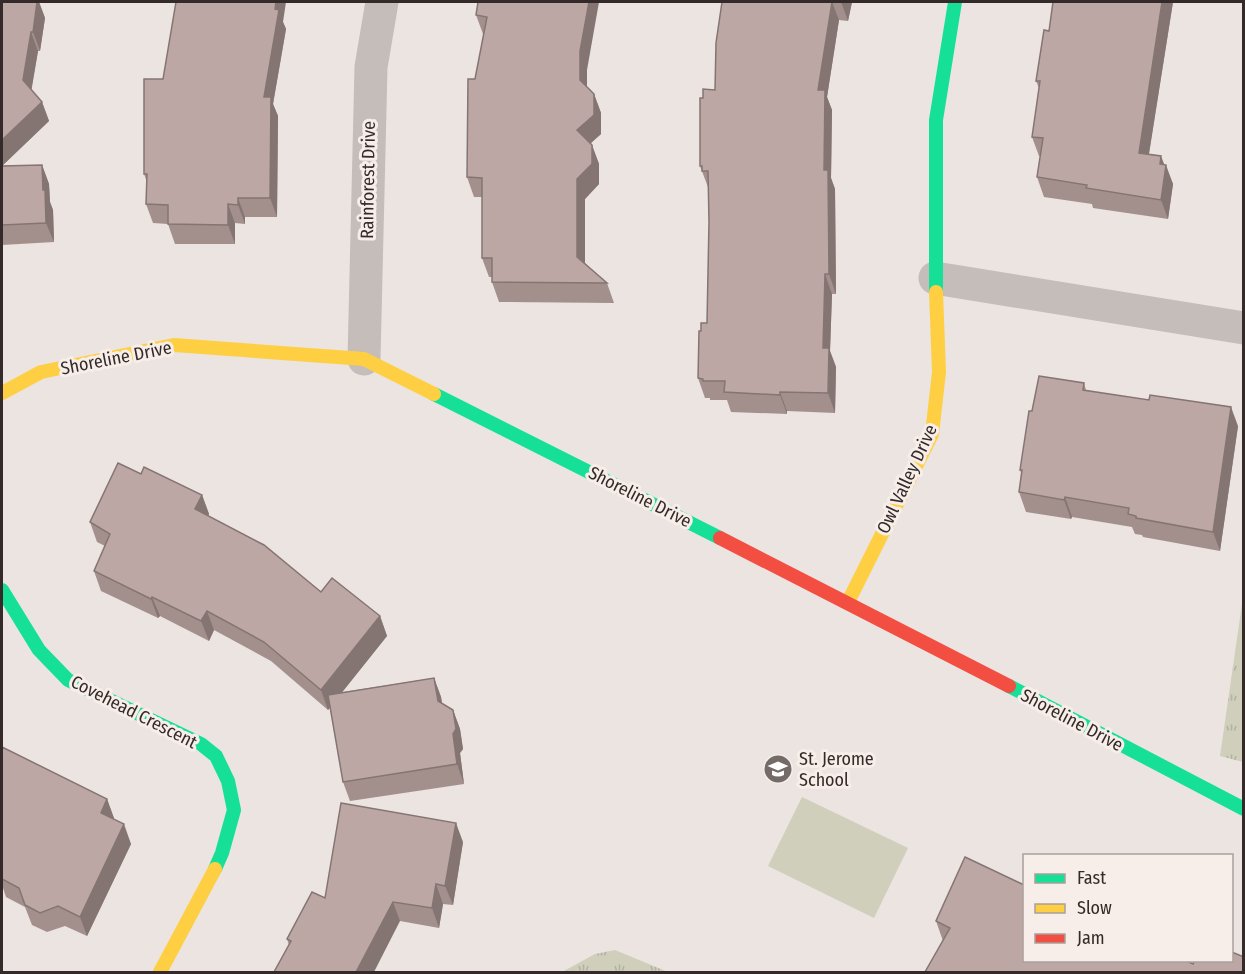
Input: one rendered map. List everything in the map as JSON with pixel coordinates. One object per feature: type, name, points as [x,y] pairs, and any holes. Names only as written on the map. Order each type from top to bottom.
[{"type":"street","name":"Rainforest Drive","points":[[364,359],[371,67],[382,2]]},
{"type":"street","name":"Owl Valley Drive","points":[[848,602],[932,434],[938,403],[935,278],[936,120],[955,2]]},
{"type":"street","points":[[935,278],[1244,328]]},
{"type":"street","name":"Shoreline Drive","points":[[2,393],[41,372],[174,345],[364,359],[848,602],[1244,809]]},
{"type":"street","name":"Covehead Crescent","points":[[2,590],[31,640],[55,670],[68,680],[201,744],[216,756],[228,781],[234,810],[222,853],[160,972]]},
{"type":"green space","points":[[1243,597],[1244,762],[1220,756]]},
{"type":"green space","points":[[802,797],[908,848],[874,918],[768,866]]},
{"type":"green space","points":[[615,950],[668,972],[562,972],[595,954]]},
{"type":"building","points":[[2,2],[37,2],[23,80],[42,102],[2,140]]},
{"type":"building","points":[[176,2],[276,2],[275,9],[279,10],[264,97],[271,97],[270,198],[238,198],[238,205],[228,204],[228,225],[168,224],[168,205],[146,204],[144,79],[163,79]]},
{"type":"building","points":[[478,2],[589,2],[580,51],[580,80],[594,94],[594,115],[577,130],[592,145],[592,164],[577,179],[577,257],[607,283],[492,282],[492,258],[482,258],[482,178],[467,177],[468,79],[475,79],[487,17],[476,15]]},
{"type":"building","points":[[722,2],[832,2],[818,90],[825,90],[824,170],[828,170],[829,274],[825,274],[823,348],[829,348],[828,393],[780,392],[780,395],[724,392],[725,381],[703,381],[698,378],[699,331],[701,331],[701,323],[707,323],[709,222],[708,171],[702,171],[702,166],[700,166],[700,98],[703,98],[703,89],[715,90],[716,43]]},
{"type":"building","points":[[1053,2],[1162,2],[1139,153],[1161,156],[1160,164],[1166,165],[1161,200],[1086,188],[1087,185],[1037,177],[1043,138],[1032,137],[1040,81],[1036,81],[1044,30],[1049,31]]},
{"type":"building","points":[[42,165],[46,223],[2,225],[2,166]]},
{"type":"building","points":[[1039,376],[1084,383],[1083,390],[1149,400],[1150,395],[1231,407],[1213,532],[1136,518],[1128,514],[1129,508],[1019,492],[1029,411],[1032,411]]},
{"type":"building","points":[[118,463],[141,474],[144,467],[202,495],[195,509],[264,545],[321,592],[332,578],[380,616],[321,690],[264,642],[207,611],[201,621],[94,571],[110,534],[90,522]]},
{"type":"building","points":[[434,678],[438,701],[453,710],[457,764],[343,782],[328,695]]},
{"type":"building","points":[[2,747],[107,799],[101,813],[124,824],[80,917],[58,906],[40,913],[25,905],[19,888],[2,879]]},
{"type":"building","points":[[341,803],[456,823],[445,886],[436,884],[432,908],[393,902],[356,972],[274,972],[291,941],[287,939],[312,892],[325,898]]},
{"type":"building","points":[[965,857],[1023,885],[1023,962],[1189,962],[1193,964],[1194,962],[1233,962],[1233,952],[1244,957],[1244,972],[925,972],[950,928],[936,921]]},
{"type":"traffic: fast","points":[[936,292],[936,120],[955,2]]},
{"type":"traffic: fast","points":[[434,394],[720,538]]},
{"type":"traffic: fast","points":[[2,590],[39,650],[68,680],[201,744],[216,756],[228,781],[234,810],[215,869]]},
{"type":"traffic: fast","points":[[1009,686],[1244,809]]},
{"type":"traffic: slow","points":[[848,602],[932,434],[939,372],[936,292]]},
{"type":"traffic: slow","points":[[2,393],[41,372],[174,345],[364,359],[434,394]]},
{"type":"traffic: slow","points":[[160,972],[215,869]]},
{"type":"traffic: jam","points":[[720,538],[1009,686]]},
{"type":"place","name":"St. Jerome School","points":[[778,769]]}]
